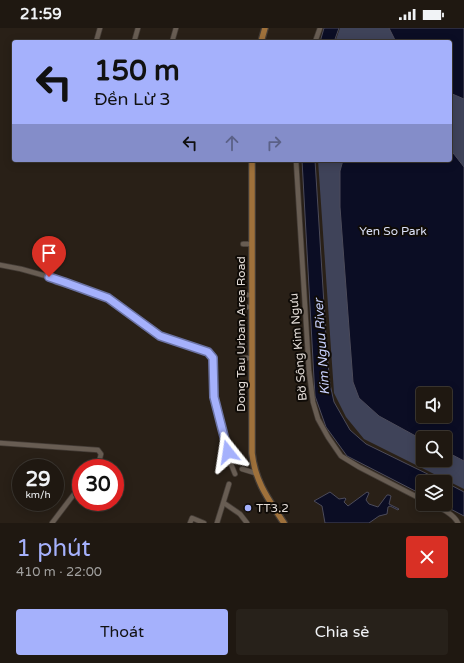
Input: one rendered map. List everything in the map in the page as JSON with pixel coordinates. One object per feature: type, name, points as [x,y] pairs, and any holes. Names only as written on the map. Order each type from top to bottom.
[{"type":"main road","points":[[262,40],[265,28]]},
{"type":"main road","name":"Dong Tau Urban Area Road","points":[[252,162],[252,453],[255,472],[263,490],[284,523]]},
{"type":"street","points":[[97,40],[100,28]]},
{"type":"street","points":[[135,40],[138,28]]},
{"type":"street","points":[[173,40],[176,28]]},
{"type":"street","points":[[316,40],[320,28]]},
{"type":"street","name":"Bờ Sông Kim Ngưu","points":[[296,162],[309,371],[313,402],[318,418],[328,437],[341,456],[416,496]]},
{"type":"street","points":[[243,244],[252,244]]},
{"type":"street","points":[[0,265],[38,274],[108,298],[160,336],[208,352],[213,358],[214,397],[231,464],[235,474]]},
{"type":"street","points":[[242,295],[251,295]]},
{"type":"street","points":[[242,307],[251,307]]},
{"type":"street","points":[[242,358],[252,358]]},
{"type":"street","points":[[0,443],[98,450],[101,454],[100,459]]},
{"type":"street","points":[[242,469],[255,472]]},
{"type":"street","points":[[217,523],[229,484]]},
{"type":"street","points":[[52,523],[72,497]]},
{"type":"street","points":[[224,503],[240,514],[247,523]]},
{"type":"street","points":[[443,511],[454,517],[458,523]]},
{"type":"street","points":[[190,523],[192,518],[204,523]]},
{"type":"green space","name":"Yen So Park","points":[[340,28],[464,28],[464,489],[452,483],[452,475],[436,475],[420,467],[452,467],[452,431],[416,431],[416,465],[364,439],[346,417],[334,393],[318,162],[452,162],[452,40],[336,40]]},
{"type":"water","points":[[324,28],[339,28],[335,40],[321,40]]},
{"type":"water","points":[[389,28],[464,28],[464,99],[452,94],[452,40],[395,40]]},
{"type":"water","name":"Yen So Park","points":[[452,152],[464,167],[464,461],[452,455],[452,431],[416,431],[416,436],[379,416],[359,398],[353,382],[340,207],[340,171],[342,162],[452,162]]},
{"type":"water","name":"Kim Nguu River","points":[[302,162],[315,162],[327,353],[330,384],[334,402],[350,430],[366,444],[430,475],[416,475],[416,491],[347,456],[326,427],[315,396]]},
{"type":"water","points":[[452,486],[464,492],[464,516],[452,510]]},
{"type":"water","points":[[330,492],[339,499],[345,498],[346,499],[344,502],[348,506],[367,492],[369,493],[366,500],[369,504],[378,507],[387,495],[389,495],[391,496],[389,504],[399,509],[398,510],[390,506],[388,507],[387,514],[379,516],[369,523],[325,523],[322,506],[314,501]]},
{"type":"place","name":"TT3.2","points":[[248,508]]},
{"type":"route","points":[[49,277],[108,298],[135,317],[151,331],[160,336],[208,352],[213,358],[214,397],[228,452]]}]
